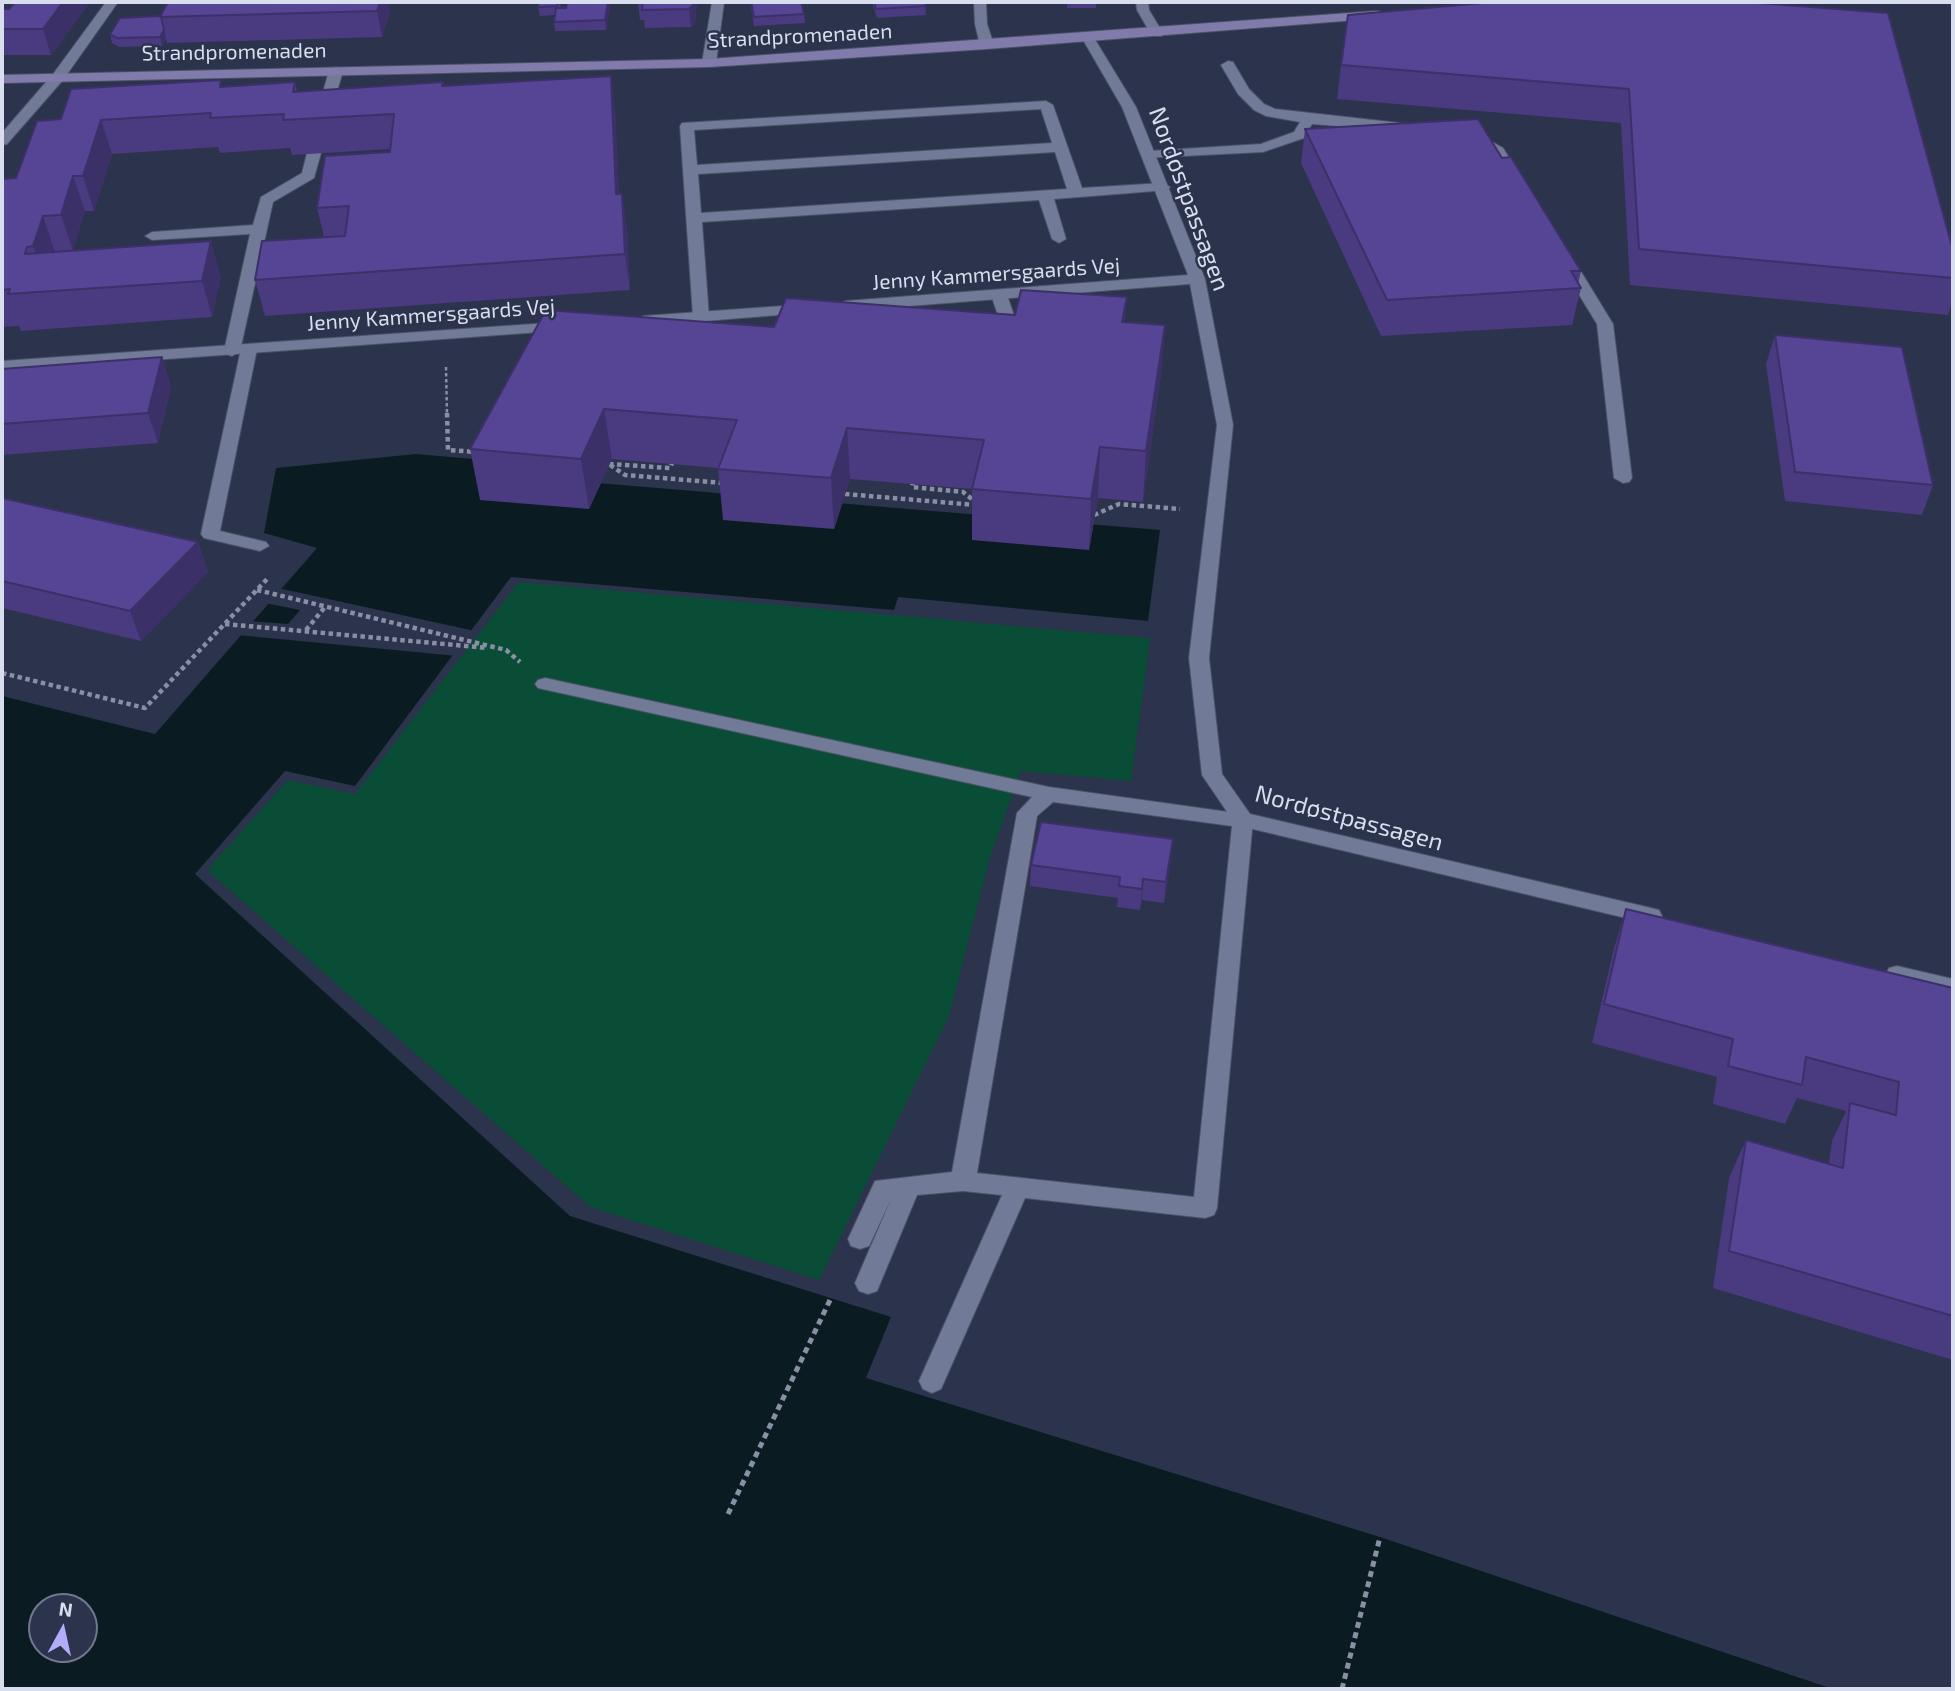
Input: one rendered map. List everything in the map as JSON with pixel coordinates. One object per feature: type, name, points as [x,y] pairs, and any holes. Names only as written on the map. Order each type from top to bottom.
[{"type":"street","points":[[4,136],[58,77],[113,2]]},
{"type":"street","points":[[709,62],[718,2]]},
{"type":"street","points":[[981,2],[981,24],[987,45]]},
{"type":"street","points":[[1142,2],[1143,10],[1157,33]]},
{"type":"street","name":"Strandpromenaden","points":[[2,79],[336,71],[437,75],[987,45],[1388,14]]},
{"type":"street","name":"Nordøstpassagen","points":[[1088,38],[1129,107],[1163,187],[1197,279],[1225,425],[1199,658],[1212,775],[1243,820],[1672,921]]},
{"type":"street","points":[[1228,65],[1244,91],[1259,107],[1271,113],[1308,119],[1417,128]]},
{"type":"street","points":[[321,125],[336,71]]},
{"type":"street","points":[[701,317],[687,126],[1046,105],[1076,193]]},
{"type":"street","points":[[1149,155],[1264,148],[1300,135],[1308,119]]},
{"type":"street","points":[[1455,131],[1468,131],[1498,151],[1527,197]]},
{"type":"street","points":[[690,170],[1060,147]]},
{"type":"street","points":[[260,546],[210,534],[259,229],[266,200],[315,175],[314,153]]},
{"type":"street","points":[[694,218],[1163,187]]},
{"type":"street","points":[[1045,195],[1059,239]]},
{"type":"street","points":[[152,236],[259,229]]},
{"type":"street","points":[[1555,243],[1605,324],[1623,478]]},
{"type":"street","name":"Jenny Kammersgaards Vej","points":[[621,323],[1197,279]]},
{"type":"street","points":[[999,295],[1008,321],[999,360]]},
{"type":"street","name":"Jenny Kammersgaards Vej","points":[[2,366],[580,325]]},
{"type":"street","points":[[545,684],[1049,794],[1243,820],[1205,1208],[963,1181],[884,1188],[860,1239]]},
{"type":"street","points":[[963,1181],[1027,813],[1049,794]]},
{"type":"street","points":[[1873,969],[1953,988]]},
{"type":"street","points":[[868,1283],[909,1186]]},
{"type":"street","points":[[932,1381],[1018,1187]]},
{"type":"path","points":[[446,401],[448,450],[482,453]]},
{"type":"path","points":[[677,452],[670,468],[609,464],[625,475],[737,485]]},
{"type":"path","points":[[845,494],[980,505],[963,492],[912,488],[915,477]]},
{"type":"path","points":[[1094,515],[1119,504],[1151,507]]},
{"type":"path","points":[[2,673],[145,708],[291,552],[260,546]]},
{"type":"path","points":[[224,624],[506,650],[256,590]]},
{"type":"path","points":[[305,631],[325,607]]},
{"type":"path","points":[[729,1514],[831,1298]]},
{"type":"path","points":[[1342,1689],[1380,1537]]},
{"type":"green space","points":[[519,582],[1150,638],[1131,781],[1021,771],[990,857],[949,1016],[819,1280],[590,1207],[207,870],[288,780],[355,794]]},
{"type":"shaded area","points":[[416,454],[496,461],[490,474],[1160,530],[1148,621],[898,597],[894,610],[511,577],[355,786],[285,771],[195,874],[570,1216],[891,1317],[866,1378],[1380,1537],[1833,1689],[2,1689],[2,696],[155,734],[317,548],[264,533],[276,468]]},
{"type":"pier","points":[[278,588],[475,631],[457,656],[237,635],[249,621],[288,624],[300,610],[265,603]]},
{"type":"building","points":[[15,2],[63,2],[43,29],[2,29],[2,9],[9,9]]},
{"type":"building","points":[[168,2],[380,2],[377,11],[160,17]]},
{"type":"building","points":[[539,2],[558,2],[557,6],[538,7]]},
{"type":"building","points":[[567,2],[608,2],[605,20],[554,22],[556,8],[566,8]]},
{"type":"building","points":[[643,2],[693,2],[693,5],[689,9],[642,10]]},
{"type":"building","points":[[751,2],[801,2],[804,14],[754,17]]},
{"type":"building","points":[[874,2],[925,2],[926,6],[876,9]]},
{"type":"building","points":[[1494,2],[1746,2],[1888,13],[1953,250],[1953,278],[1639,249],[1629,89],[1341,65],[1348,15]]},
{"type":"building","points":[[161,16],[164,30],[160,37],[117,38],[110,34],[120,18]]},
{"type":"building","points":[[611,76],[616,194],[622,194],[625,254],[255,280],[262,241],[345,236],[349,206],[317,208],[325,156],[390,152],[394,114],[283,120],[284,114],[210,118],[211,113],[101,120],[83,176],[73,176],[61,215],[43,216],[33,246],[27,247],[25,254],[211,241],[202,281],[8,294],[10,289],[2,290],[2,179],[16,178],[37,121],[61,119],[71,89],[221,80],[220,87],[295,82],[293,92],[443,82],[442,86]]},
{"type":"building","points":[[1478,119],[1502,158],[1511,157],[1581,271],[1571,271],[1581,288],[1387,300],[1305,129]]},
{"type":"building","points":[[1021,290],[1127,297],[1122,322],[1165,325],[1146,451],[1100,447],[1091,499],[972,489],[984,440],[847,428],[831,478],[718,469],[737,420],[604,409],[581,459],[470,449],[546,310],[774,327],[786,298],[1015,315]]},
{"type":"building","points":[[1775,335],[1902,347],[1933,485],[1795,472]]},
{"type":"building","points":[[162,357],[148,413],[2,424],[2,369]]},
{"type":"building","points":[[2,498],[198,542],[130,611],[2,581]]},
{"type":"building","points":[[1041,822],[1173,839],[1166,882],[1143,879],[1142,889],[1119,886],[1120,877],[1031,865]]},
{"type":"building","points":[[1626,909],[1953,988],[1953,1316],[1729,1251],[1746,1140],[1843,1168],[1850,1103],[1896,1115],[1899,1082],[1806,1057],[1802,1085],[1728,1066],[1733,1039],[1604,1004]]}]
